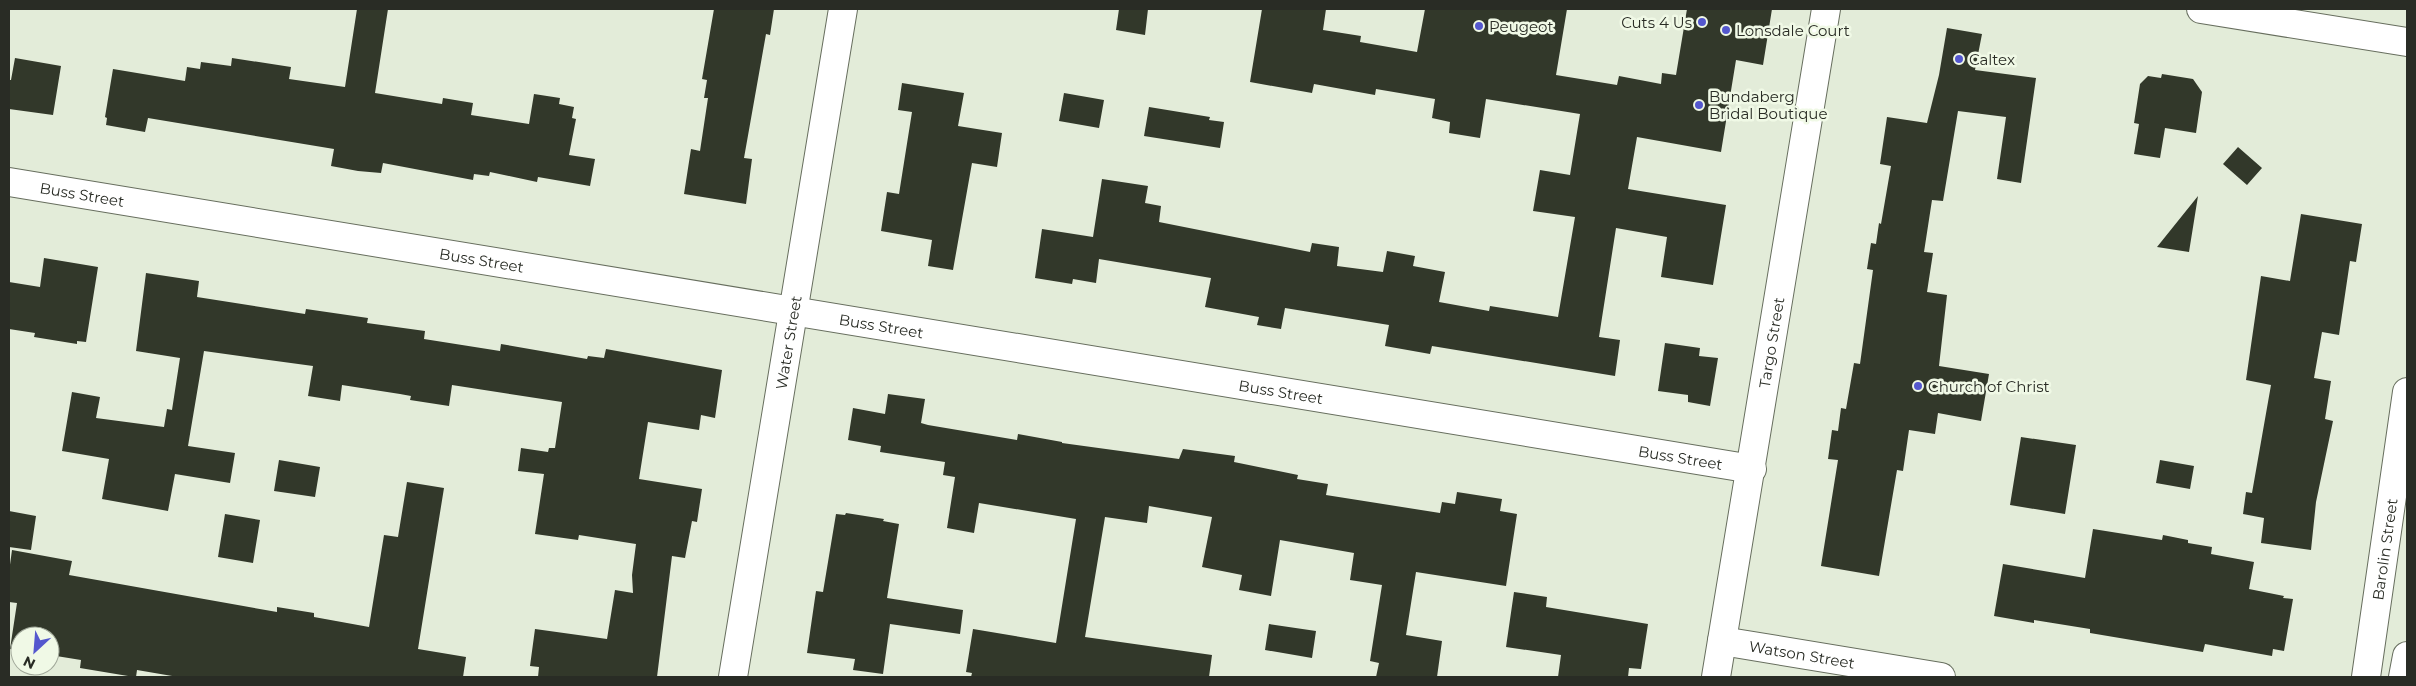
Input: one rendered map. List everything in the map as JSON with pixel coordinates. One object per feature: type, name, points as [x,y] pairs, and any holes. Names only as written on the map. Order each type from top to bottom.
[{"type":"street","name":"Water Street","points":[[733,677],[843,9]]},
{"type":"street","name":"Targo Street","points":[[1716,677],[1752,469],[1826,9]]},
{"type":"street","points":[[2201,9],[2407,42]]},
{"type":"street","name":"Buss Street","points":[[9,182],[1752,469]]},
{"type":"street","name":"Barolin Street","points":[[2366,677],[2407,392]]},
{"type":"street","name":"Watson Street","points":[[1722,641],[1941,677]]},
{"type":"street","points":[[2403,677],[2407,656]]},
{"type":"building","points":[[357,9],[388,9],[375,93],[442,104],[443,98],[473,103],[471,115],[529,124],[534,94],[560,98],[559,104],[574,107],[572,118],[576,119],[569,155],[595,159],[590,186],[538,177],[537,182],[490,172],[489,176],[474,174],[473,180],[383,163],[381,173],[358,171],[331,166],[334,149],[148,118],[145,132],[106,125],[107,118],[105,117],[113,69],[185,81],[187,67],[200,69],[201,62],[231,66],[232,58],[291,67],[289,79],[345,87]]},
{"type":"building","points":[[714,9],[774,9],[770,35],[766,34],[744,158],[752,159],[746,204],[684,194],[691,149],[700,151],[708,98],[704,98],[707,80],[702,79]]},
{"type":"building","points":[[1119,9],[1148,9],[1145,35],[1116,30]]},
{"type":"building","points":[[1262,9],[1326,9],[1323,30],[1361,36],[1360,42],[1417,52],[1425,9],[1567,9],[1556,75],[1617,85],[1619,76],[1661,84],[1662,73],[1676,75],[1687,9],[1772,9],[1763,65],[1736,60],[1721,152],[1637,137],[1628,189],[1726,205],[1713,285],[1661,277],[1667,237],[1616,228],[1599,337],[1620,340],[1615,376],[1432,346],[1430,354],[1385,346],[1389,325],[1285,308],[1281,329],[1257,325],[1259,317],[1205,307],[1211,278],[1099,259],[1096,283],[1073,279],[1072,284],[1035,278],[1042,229],[1093,237],[1102,179],[1148,186],[1145,203],[1161,206],[1159,222],[1310,252],[1312,243],[1339,247],[1337,266],[1383,272],[1387,251],[1415,256],[1413,266],[1445,272],[1439,302],[1489,311],[1490,306],[1558,317],[1575,217],[1533,211],[1540,170],[1570,175],[1580,114],[1486,99],[1480,138],[1449,133],[1450,122],[1432,118],[1435,99],[1376,89],[1375,95],[1314,84],[1312,93],[1250,82]]},
{"type":"building","points":[[1947,28],[1982,34],[1975,70],[2036,78],[2021,183],[1997,179],[2006,117],[1958,111],[1943,201],[1932,200],[1924,252],[1933,253],[1927,292],[1947,295],[1939,366],[1989,374],[1981,421],[1938,413],[1935,434],[1909,430],[1903,471],[1897,470],[1879,576],[1821,566],[1838,460],[1828,459],[1832,430],[1838,431],[1841,408],[1846,409],[1854,363],[1860,364],[1873,270],[1867,269],[1871,243],[1876,244],[1891,166],[1880,164],[1887,117],[1927,123],[1939,75]]},
{"type":"building","points":[[15,58],[61,66],[53,115],[9,109],[9,80],[11,80]]},
{"type":"building","points":[[2162,74],[2193,79],[2202,92],[2196,133],[2165,128],[2160,158],[2134,154],[2139,124],[2134,123],[2140,84],[2148,76],[2161,78]]},
{"type":"building","points":[[902,83],[964,93],[958,126],[1002,133],[997,167],[972,163],[953,270],[928,266],[932,240],[881,231],[887,192],[899,194],[912,112],[898,110]]},
{"type":"building","points":[[1064,93],[1104,100],[1099,128],[1059,121]]},
{"type":"building","points":[[1149,107],[1210,117],[1209,120],[1224,122],[1220,148],[1144,136]]},
{"type":"building","points":[[2238,147],[2262,168],[2247,185],[2223,164]]},
{"type":"building","points":[[2198,196],[2189,252],[2157,247]]},
{"type":"building","points":[[2301,214],[2362,224],[2356,262],[2350,261],[2339,335],[2322,332],[2314,378],[2331,381],[2325,419],[2333,421],[2316,502],[2311,550],[2261,543],[2264,518],[2243,514],[2246,492],[2252,493],[2271,385],[2246,380],[2261,276],[2290,281]]},
{"type":"building","points":[[44,258],[98,267],[86,342],[77,341],[77,344],[34,337],[35,333],[9,329],[9,282],[40,287]]},
{"type":"building","points":[[146,273],[199,281],[197,297],[305,314],[306,309],[368,318],[367,323],[425,331],[424,339],[500,351],[501,344],[587,359],[588,356],[604,358],[606,349],[722,370],[715,418],[701,415],[699,430],[648,422],[639,479],[702,489],[697,522],[692,521],[685,558],[672,556],[657,677],[538,677],[539,667],[530,666],[535,629],[607,639],[615,590],[633,593],[632,575],[636,544],[579,535],[578,540],[535,534],[544,474],[518,471],[521,448],[548,452],[549,448],[555,448],[562,402],[452,385],[449,406],[410,400],[411,396],[342,385],[340,401],[308,396],[313,366],[204,351],[188,446],[235,453],[230,483],[175,474],[168,511],[102,499],[109,459],[62,451],[72,392],[100,397],[96,418],[164,427],[167,409],[172,410],[180,358],[136,351]]},
{"type":"building","points":[[1665,343],[1700,348],[1699,356],[1718,358],[1710,406],[1688,402],[1688,395],[1658,391]]},
{"type":"building","points":[[888,394],[925,399],[921,423],[928,425],[1017,440],[1018,434],[1062,443],[1179,459],[1183,449],[1235,456],[1234,462],[1298,475],[1297,479],[1328,484],[1326,495],[1440,513],[1442,502],[1455,504],[1457,492],[1502,499],[1500,511],[1517,514],[1506,586],[1416,572],[1406,635],[1442,641],[1437,677],[1376,677],[1379,663],[1370,661],[1382,585],[1350,580],[1354,553],[1280,540],[1271,596],[1239,590],[1242,575],[1202,567],[1212,517],[1149,506],[1147,523],[1105,517],[1085,637],[1212,655],[1209,677],[971,677],[972,673],[966,672],[973,629],[1056,643],[1076,519],[979,503],[974,533],[947,528],[955,477],[943,475],[945,462],[880,452],[881,446],[848,440],[853,408],[885,414]]},
{"type":"building","points":[[2021,437],[2076,445],[2065,514],[2010,505]]},
{"type":"building","points":[[279,460],[320,467],[315,497],[274,491]]},
{"type":"building","points":[[2160,460],[2194,466],[2190,489],[2156,483]]},
{"type":"building","points":[[407,482],[444,488],[418,649],[466,657],[463,677],[178,677],[137,670],[136,677],[134,677],[80,668],[81,660],[60,657],[60,626],[14,626],[17,603],[9,602],[9,572],[12,550],[72,561],[69,575],[277,612],[277,607],[314,613],[314,617],[369,627],[384,535],[398,537]]},
{"type":"building","points":[[9,511],[36,516],[31,550],[9,547]]},
{"type":"building","points":[[846,513],[884,519],[883,521],[899,524],[887,598],[963,610],[960,634],[890,624],[883,674],[853,670],[855,659],[807,653],[816,591],[823,592],[836,514],[845,515]]},
{"type":"building","points":[[225,514],[260,520],[253,563],[218,557]]},
{"type":"building","points":[[2093,529],[2162,540],[2163,535],[2188,540],[2188,543],[2212,547],[2211,554],[2254,562],[2249,589],[2293,599],[2284,651],[2273,649],[2272,656],[2205,644],[2203,652],[2090,633],[2090,629],[2034,620],[2034,623],[1994,616],[2003,564],[2085,578]]},
{"type":"building","points":[[1514,592],[1547,597],[1546,607],[1648,624],[1641,669],[1629,668],[1628,677],[1558,677],[1561,655],[1506,647]]},
{"type":"building","points":[[1269,624],[1316,631],[1312,658],[1265,650]]},
{"type":"place","name":"Cuts 4 Us","points":[[1702,22]]},
{"type":"place","name":"Peugeot","points":[[1479,26]]},
{"type":"place","name":"Lonsdale Court","points":[[1726,30]]},
{"type":"place","name":"Caltex","points":[[1959,59]]},
{"type":"place","name":"Bundaberg Bridal Boutique","points":[[1699,105]]},
{"type":"place","name":"Church of Christ","points":[[1918,386]]}]
